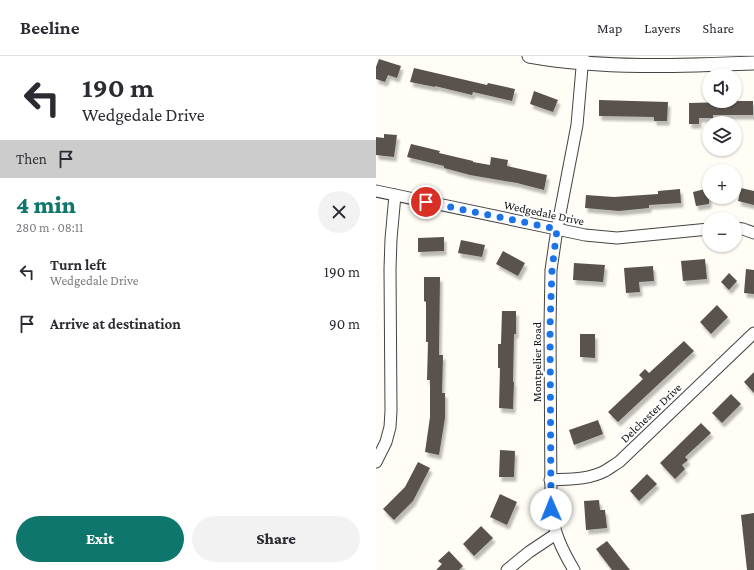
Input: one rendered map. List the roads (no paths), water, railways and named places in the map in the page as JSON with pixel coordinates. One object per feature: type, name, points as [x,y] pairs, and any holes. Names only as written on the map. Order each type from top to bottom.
[{"type":"street","points":[[529,56],[566,61],[582,59],[608,64],[669,66],[754,63]]},
{"type":"street","name":"Montpelier Road","points":[[574,570],[565,556],[556,534],[551,509],[550,326],[552,270],[557,229],[577,125],[582,59]]},
{"type":"street","name":"Wedgedale Drive","points":[[376,191],[585,235],[617,238],[702,230]]},
{"type":"street","points":[[376,462],[386,442],[390,427],[390,269],[395,195]]},
{"type":"street","points":[[742,230],[754,233]]},
{"type":"street","name":"Delchester Drive","points":[[550,480],[576,479],[591,476],[606,470],[619,462],[754,333]]},
{"type":"street","points":[[507,570],[529,552],[556,534]]}]
